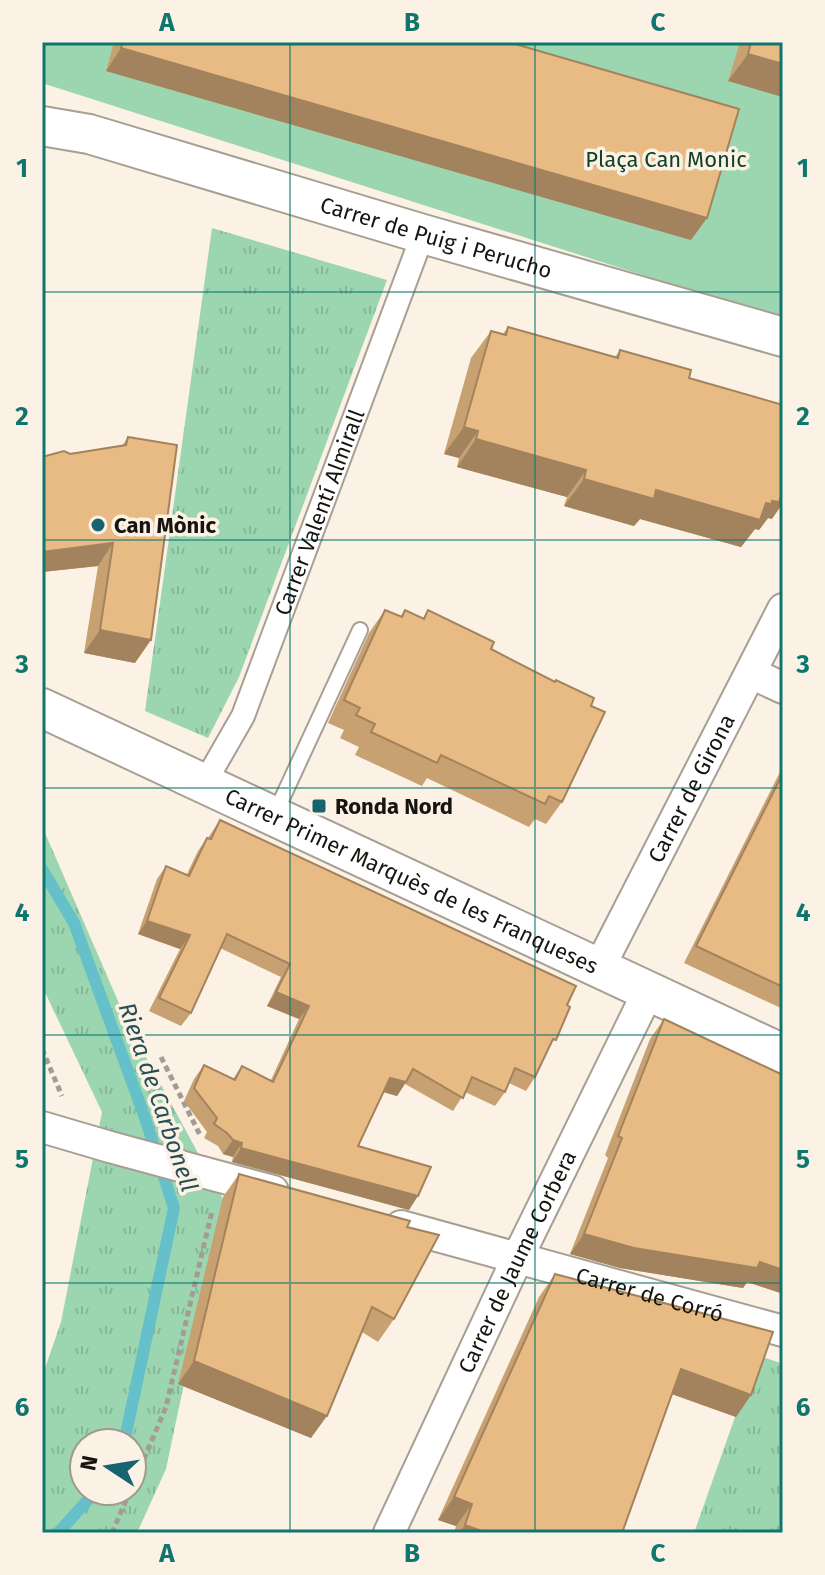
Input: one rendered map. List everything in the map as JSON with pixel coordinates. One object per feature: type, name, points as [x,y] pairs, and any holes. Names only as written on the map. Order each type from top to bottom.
[{"type":"street","name":"Carrer de Puig i Perucho","points":[[42,126],[89,134],[783,337]]},
{"type":"street","points":[[42,146],[89,134]]},
{"type":"street","name":"Carrer Valentí Almirall","points":[[204,784],[243,716],[423,234]]},
{"type":"street","name":"Carrer de Girona","points":[[599,968],[783,609]]},
{"type":"street","points":[[751,673],[783,688]]},
{"type":"street","name":"Carrer Primer Marquès de les Franqueses","points":[[42,708],[783,1054]]},
{"type":"street","name":"Carrer de Jaume Corbera","points":[[389,1533],[517,1259],[648,992]]},
{"type":"street","points":[[42,1127],[293,1196]]},
{"type":"street","name":"Carrer de Corró","points":[[380,1221],[783,1331]]},
{"type":"lane","points":[[274,817],[360,630]]},
{"type":"path","points":[[148,1449],[166,1407],[211,1174],[161,1057]]},
{"type":"path","points":[[112,1533],[123,1507]]},
{"type":"green space","name":"Plaça Can Monic","points":[[42,42],[783,42],[783,320],[42,83]]},
{"type":"green space","points":[[212,228],[387,280],[239,677],[208,738],[145,711]]},
{"type":"green space","points":[[42,826],[128,1024],[223,1199],[166,1469],[137,1533],[42,1533],[42,1377],[61,1322],[102,1112],[42,986]]},
{"type":"green space","points":[[757,1355],[783,1364],[783,1533],[694,1533]]},
{"type":"building","points":[[123,42],[508,42],[739,109],[707,218],[121,48]]},
{"type":"building","points":[[751,42],[783,42],[783,64],[748,54]]},
{"type":"building","points":[[508,327],[618,358],[620,350],[691,370],[689,378],[783,405],[783,490],[779,502],[766,503],[760,520],[656,490],[654,499],[584,479],[586,470],[476,439],[478,431],[464,427],[491,331],[506,335]]},
{"type":"building","name":"Can Mònic","points":[[128,437],[177,445],[151,640],[100,630],[113,543],[42,552],[42,457],[64,451],[70,454],[126,445]]},
{"type":"building","points":[[385,610],[402,617],[405,610],[424,619],[428,610],[494,642],[491,649],[594,698],[591,706],[605,712],[562,802],[549,796],[545,804],[441,755],[437,763],[371,732],[375,724],[356,715],[360,708],[344,700]]},
{"type":"building","points":[[783,773],[783,987],[696,946]]},
{"type":"building","points":[[220,820],[576,986],[556,1040],[553,1039],[535,1077],[515,1068],[505,1092],[472,1077],[463,1098],[413,1069],[406,1082],[390,1078],[358,1146],[431,1167],[418,1196],[241,1148],[242,1143],[233,1140],[214,1124],[217,1118],[194,1088],[204,1065],[235,1080],[242,1066],[273,1082],[309,1006],[276,992],[290,964],[227,934],[191,1013],[159,998],[190,935],[147,921],[166,866],[189,876],[207,838],[211,839]]},
{"type":"building","points":[[664,1019],[783,1075],[783,1270],[760,1262],[757,1268],[634,1248],[584,1234]]},
{"type":"building","points":[[239,1174],[410,1221],[407,1227],[439,1235],[394,1319],[372,1307],[327,1416],[194,1361]]},
{"type":"building","points":[[555,1274],[773,1332],[751,1395],[681,1369],[622,1533],[487,1533],[465,1525],[472,1504],[454,1497]]},
{"type":"waterway","name":"Riera de Carbonell","points":[[42,869],[74,923],[144,1115],[174,1208],[127,1427]]},
{"type":"waterway","name":"Riera de Carbonell","points":[[58,1533],[82,1507]]},
{"type":"place","name":"Can Mònic","points":[[98,525]]},
{"type":"place","name":"Ronda Nord","points":[[319,806]]}]
